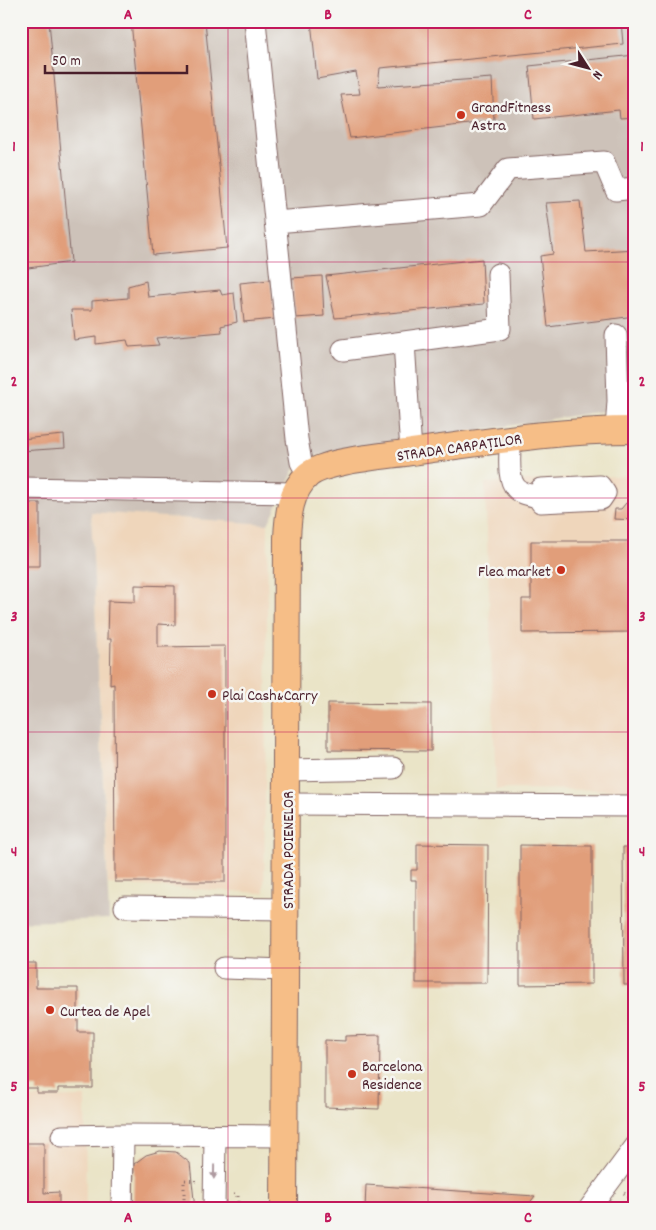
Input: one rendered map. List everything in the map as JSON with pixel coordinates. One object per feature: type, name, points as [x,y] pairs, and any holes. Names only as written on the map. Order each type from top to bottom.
[{"type":"main road","name":"STRADA CARPAȚILOR","points":[[302,484],[330,466],[411,452],[510,438],[625,430]]},
{"type":"main road","name":"STRADA POIENELOR","points":[[284,1209],[288,804],[288,519],[302,484]]},
{"type":"street","points":[[21,488],[302,484],[256,21]]},
{"type":"street","points":[[275,222],[481,205],[508,169],[604,162],[616,190],[635,188]]},
{"type":"street","points":[[343,350],[500,329],[498,274]]},
{"type":"street","points":[[616,334],[618,401],[625,430]]},
{"type":"street","points":[[404,342],[411,452]]},
{"type":"street","points":[[510,438],[511,478],[514,487],[521,492],[538,496]]},
{"type":"street","points":[[287,770],[393,768]]},
{"type":"street","points":[[288,804],[635,806]]},
{"type":"street","points":[[125,907],[287,909]]},
{"type":"street","points":[[224,968],[286,970]]},
{"type":"street","points":[[122,1209],[123,1135]]},
{"type":"street","points":[[62,1136],[285,1136]]},
{"type":"street","points":[[214,1136],[214,1209]]},
{"type":"street","points":[[589,1209],[635,1147]]},
{"type":"path","points":[[622,1191],[632,1200],[633,1209]]},
{"type":"shaded area","points":[[21,21],[635,21],[635,406],[300,458],[268,524],[91,512],[109,919],[21,922]]},
{"type":"shaded area","name":"Flea market","points":[[635,475],[635,790],[496,789],[485,483]]},
{"type":"shaded area","points":[[91,512],[268,524],[264,893],[108,884]]},
{"type":"shaded area","points":[[85,1097],[86,1209],[21,1209],[21,1098]]},
{"type":"building","points":[[21,21],[49,21],[71,262],[21,269]]},
{"type":"building","points":[[131,21],[205,21],[227,248],[153,255]]},
{"type":"building","points":[[311,21],[621,21],[623,44],[380,68],[378,86],[492,78],[494,121],[350,138],[341,95],[360,94],[356,72],[317,79]]},
{"type":"building","points":[[635,55],[635,117],[620,118],[619,110],[534,119],[529,66]]},
{"type":"building","points":[[580,201],[586,252],[635,249],[635,316],[548,327],[540,256],[553,254],[546,203]]},
{"type":"building","points":[[482,259],[484,304],[335,318],[326,276]]},
{"type":"building","points":[[322,276],[324,316],[295,318],[292,278]]},
{"type":"building","points":[[270,280],[275,319],[244,322],[240,283]]},
{"type":"building","points":[[146,281],[148,297],[220,290],[222,295],[234,293],[237,322],[221,326],[222,332],[156,338],[159,345],[129,347],[127,340],[96,344],[96,337],[74,340],[71,310],[92,310],[92,301],[128,298],[128,286]]},
{"type":"building","points":[[64,435],[65,448],[21,451],[21,439]]},
{"type":"building","points":[[23,503],[40,503],[40,566],[23,566]]},
{"type":"building","points":[[626,503],[635,503],[635,520],[614,519],[615,509],[621,509]]},
{"type":"building","points":[[531,541],[635,541],[635,632],[522,633],[522,599],[531,599]]},
{"type":"building","points":[[135,585],[175,586],[175,625],[158,624],[158,647],[225,646],[225,882],[115,882],[114,684],[110,685],[111,639],[107,639],[108,601],[135,602]]},
{"type":"building","points":[[328,703],[431,704],[431,751],[328,750]]},
{"type":"building","points":[[417,844],[488,845],[487,983],[416,983],[416,880],[411,880],[411,870],[417,870]]},
{"type":"building","points":[[520,845],[592,846],[592,984],[520,985]]},
{"type":"building","points":[[623,847],[635,847],[635,985],[624,985]]},
{"type":"building","name":"Curtea de Apel","points":[[21,963],[36,963],[36,988],[78,988],[78,1032],[93,1032],[93,1088],[58,1088],[58,1093],[37,1093],[37,1088],[21,1088]]},
{"type":"building","name":"Barcelona Residence","points":[[380,1035],[379,1109],[325,1107],[325,1040],[345,1041],[345,1036]]},
{"type":"building","points":[[21,1143],[44,1143],[44,1193],[59,1192],[59,1209],[21,1209]]},
{"type":"building","points":[[160,1151],[176,1152],[190,1163],[195,1209],[133,1209],[134,1164],[146,1155]]},
{"type":"building","points":[[366,1185],[535,1196],[525,1209],[365,1209]]},
{"type":"place","name":"GrandFitness Astra","points":[[461,115]]},
{"type":"place","name":"Flea market","points":[[561,570]]},
{"type":"place","name":"Plai Cash&Carry","points":[[212,694]]},
{"type":"place","name":"Curtea de Apel","points":[[50,1010]]},
{"type":"place","name":"Barcelona Residence","points":[[352,1074]]}]
